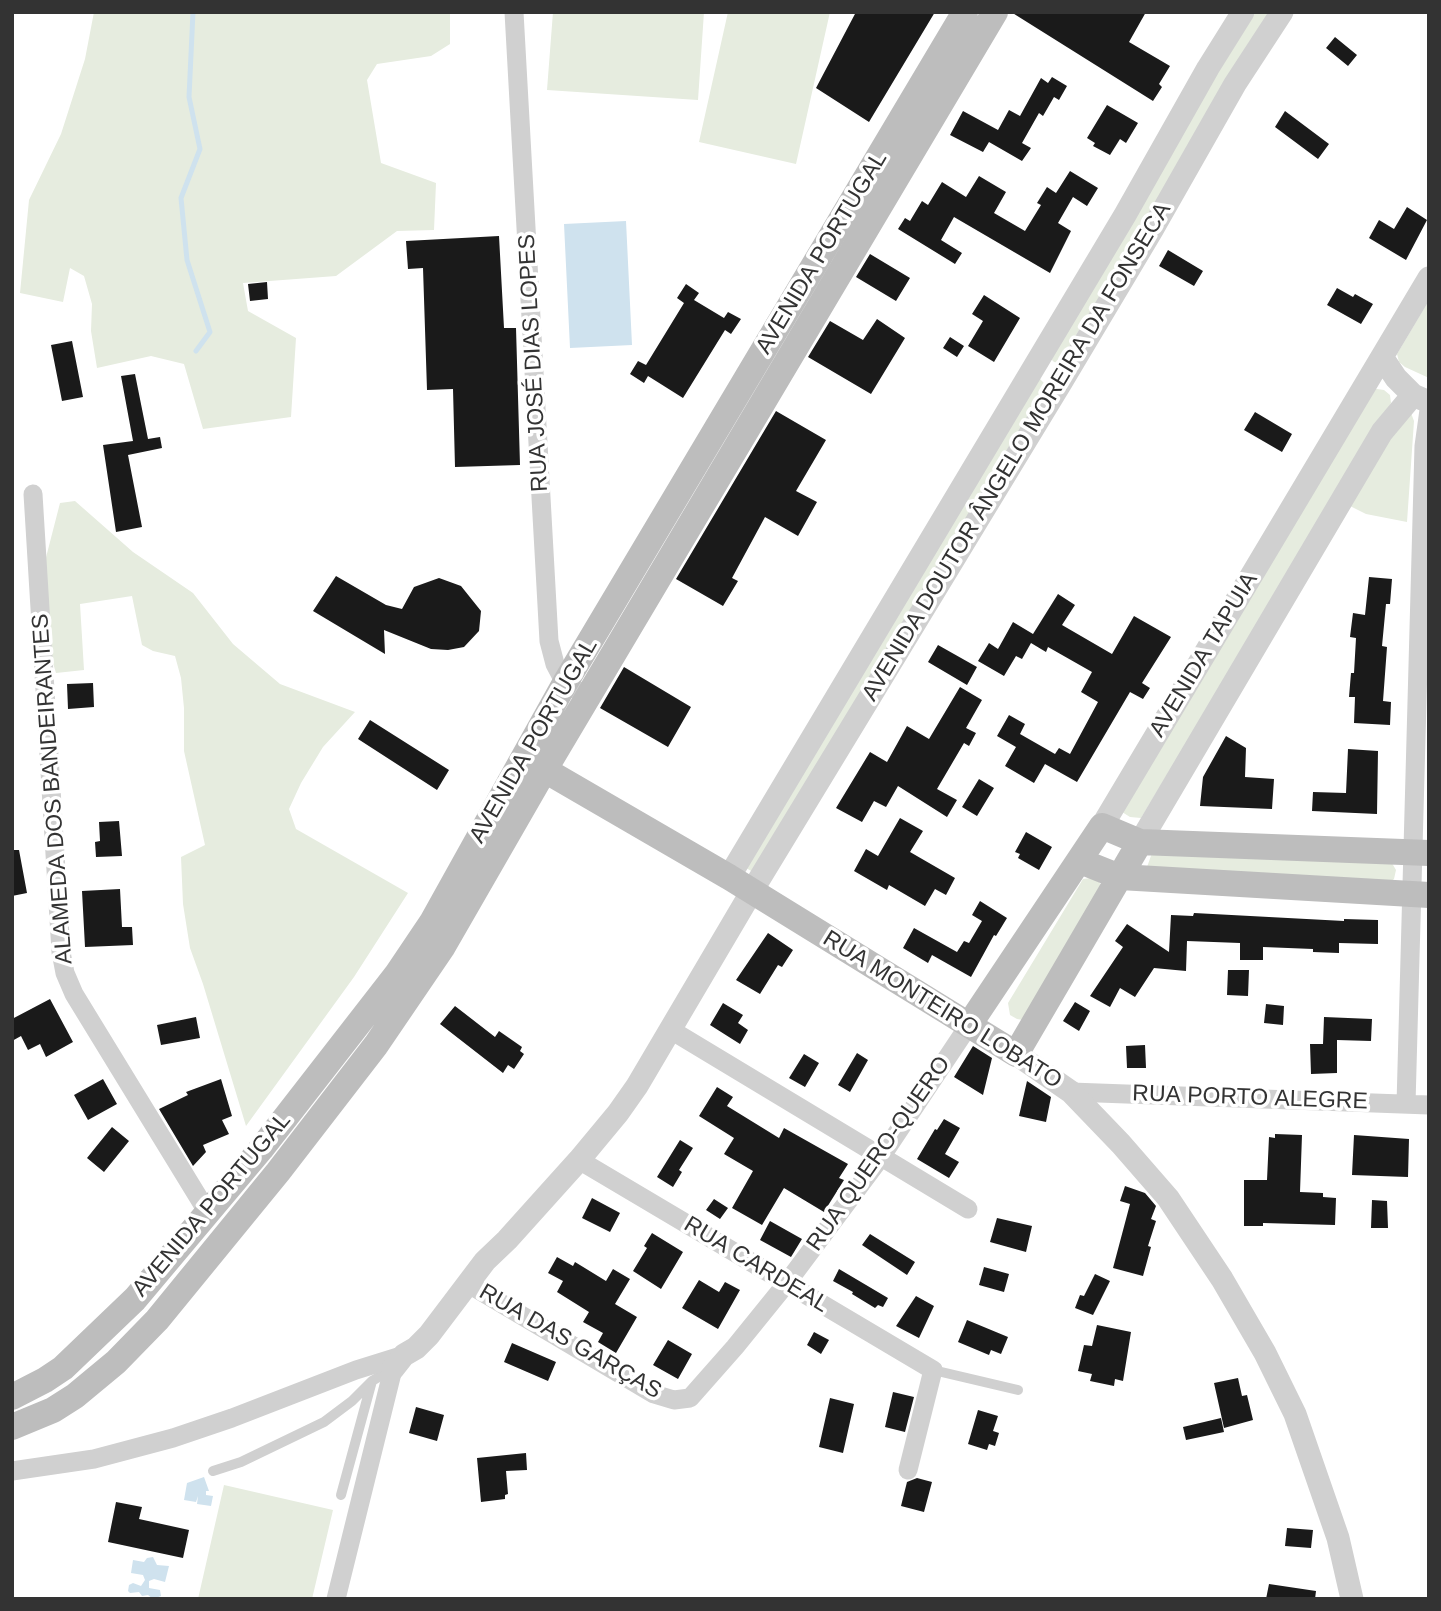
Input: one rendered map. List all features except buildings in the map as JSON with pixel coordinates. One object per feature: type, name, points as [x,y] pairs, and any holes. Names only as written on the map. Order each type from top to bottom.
[{"type":"main road","name":"AVENIDA PORTUGAL","points":[[12,1397],[45,1380],[84,1350],[149,1283],[208,1213],[397,974],[534,764],[589,697],[691,499],[814,291],[965,12]]},
{"type":"main road","name":"AVENIDA PORTUGAL","points":[[814,291],[995,12]]},
{"type":"main road","name":"AVENIDA PORTUGAL","points":[[534,764],[565,682],[691,499]]},
{"type":"main road","points":[[12,1427],[26,1423],[64,1403],[116,1362],[157,1320],[278,1172],[376,1045],[442,948],[534,764]]},
{"type":"main road","name":"RUA MONTEIRO LOBATO","points":[[534,764],[729,877],[1016,1054]]},
{"type":"main road","points":[[1102,827],[1140,842],[1420,852]]},
{"type":"main road","name":"AVENIDA TAPUIA","points":[[970,1025],[1102,827]]},
{"type":"main road","name":"AVENIDA TAPUIA","points":[[1016,1054],[1140,842]]},
{"type":"main road","points":[[1080,861],[1120,877],[1419,895]]},
{"type":"street","name":"RUA JOSÉ DIAS LOPES","points":[[514,12],[549,641],[555,664],[565,682]]},
{"type":"street","name":"AVENIDA DOUTOR ÂNGELO MOREIRA DA FONSECA","points":[[729,877],[1125,215],[1208,68],[1243,12]]},
{"type":"street","name":"AVENIDA DOUTOR ÂNGELO MOREIRA DA FONSECA","points":[[398,1362],[429,1335],[485,1261],[508,1240],[618,1113],[671,1030],[752,891],[1152,230],[1236,84],[1282,12]]},
{"type":"street","points":[[1208,68],[1236,84]]},
{"type":"street","name":"AVENIDA TAPUIA","points":[[1102,827],[1429,278]]},
{"type":"street","points":[[1382,357],[1396,378],[1424,402],[1419,895],[1406,1104]]},
{"type":"street","points":[[1036,364],[1062,380]]},
{"type":"street","name":"AVENIDA TAPUIA","points":[[1140,842],[1382,432],[1424,402]]},
{"type":"street","name":"ALAMEDA DOS BANDEIRANTES","points":[[33,494],[61,952],[65,973],[74,994],[208,1213]]},
{"type":"street","points":[[565,682],[589,697]]},
{"type":"street","name":"RUA QUERO-QUERO","points":[[735,1347],[881,1157],[970,1025]]},
{"type":"street","points":[[671,1030],[968,1209]]},
{"type":"street","name":"RUA MONTEIRO LOBATO","points":[[1016,1054],[1071,1092],[1122,1144],[1168,1198],[1222,1279],[1265,1353],[1295,1414],[1338,1538],[1353,1599]]},
{"type":"street","name":"RUA PORTO ALEGRE","points":[[1071,1092],[1429,1105]]},
{"type":"street","name":"RUA CARDEAL","points":[[579,1160],[933,1370]]},
{"type":"street","name":"RUA DAS GARÇAS","points":[[467,1283],[654,1394],[674,1400],[690,1398],[735,1347]]},
{"type":"street","points":[[12,1471],[94,1459],[173,1438],[356,1370],[398,1362],[336,1599]]},
{"type":"street","points":[[908,1470],[933,1370]]},
{"type":"lane","points":[[213,1471],[241,1462],[324,1422],[398,1362]]},
{"type":"lane","points":[[933,1370],[1018,1390]]},
{"type":"lane","points":[[341,1495],[372,1381]]},
{"type":"shaded area","points":[[94,12],[450,12],[450,44],[431,56],[377,64],[367,80],[381,163],[436,183],[434,230],[397,231],[336,276],[243,283],[248,311],[296,338],[291,417],[203,429],[184,364],[151,356],[97,368],[91,331],[92,304],[84,276],[70,268],[63,302],[20,293],[29,200],[61,134],[85,59]]},
{"type":"shaded area","points":[[553,12],[704,12],[698,100],[547,90]]},
{"type":"shaded area","points":[[728,12],[830,12],[796,164],[699,142]]},
{"type":"shaded area","points":[[1256,12],[1273,12],[1059,363],[1054,362],[1050,358],[1241,33]]},
{"type":"shaded area","points":[[1429,300],[1429,378],[1405,367],[1399,362],[1397,354]]},
{"type":"shaded area","points":[[1039,378],[1048,387],[756,874],[743,866]]},
{"type":"shaded area","points":[[1370,388],[1384,390],[1390,395],[1391,403],[1141,818],[1130,817],[1122,812]]},
{"type":"shaded area","points":[[1411,413],[1414,421],[1407,522],[1366,514],[1348,505],[1399,415]]},
{"type":"shaded area","points":[[75,501],[133,552],[193,593],[233,644],[280,684],[355,712],[323,747],[289,809],[296,829],[408,893],[354,977],[246,1126],[190,948],[183,904],[181,857],[205,845],[184,751],[184,708],[181,678],[175,656],[153,651],[142,645],[132,596],[80,604],[84,670],[56,673],[50,653],[42,573],[60,503]]},
{"type":"shaded area","points":[[1152,853],[1389,858],[1396,870],[1394,879],[1388,884],[1147,867]]},
{"type":"shaded area","points":[[1091,878],[1099,882],[1103,889],[1023,1020],[1017,1019],[1010,1015],[1008,1003],[1083,879]]},
{"type":"shaded area","points":[[224,1485],[333,1510],[312,1599],[198,1599]]},
{"type":"water","points":[[626,221],[632,345],[570,348],[564,224]]},
{"type":"water","points":[[204,1477],[209,1491],[206,1491],[206,1495],[213,1496],[211,1506],[197,1504],[198,1496],[196,1502],[184,1500],[187,1483]]},
{"type":"water","points":[[153,1557],[157,1565],[169,1566],[165,1582],[154,1579],[149,1581],[149,1588],[160,1590],[161,1596],[153,1599],[148,1595],[142,1596],[139,1592],[130,1593],[129,1585],[133,1583],[141,1586],[145,1580],[143,1575],[131,1573],[133,1560],[144,1562]]},
{"type":"waterway","points":[[193,12],[189,97],[200,149],[181,198],[187,260],[210,332],[196,351]]}]
